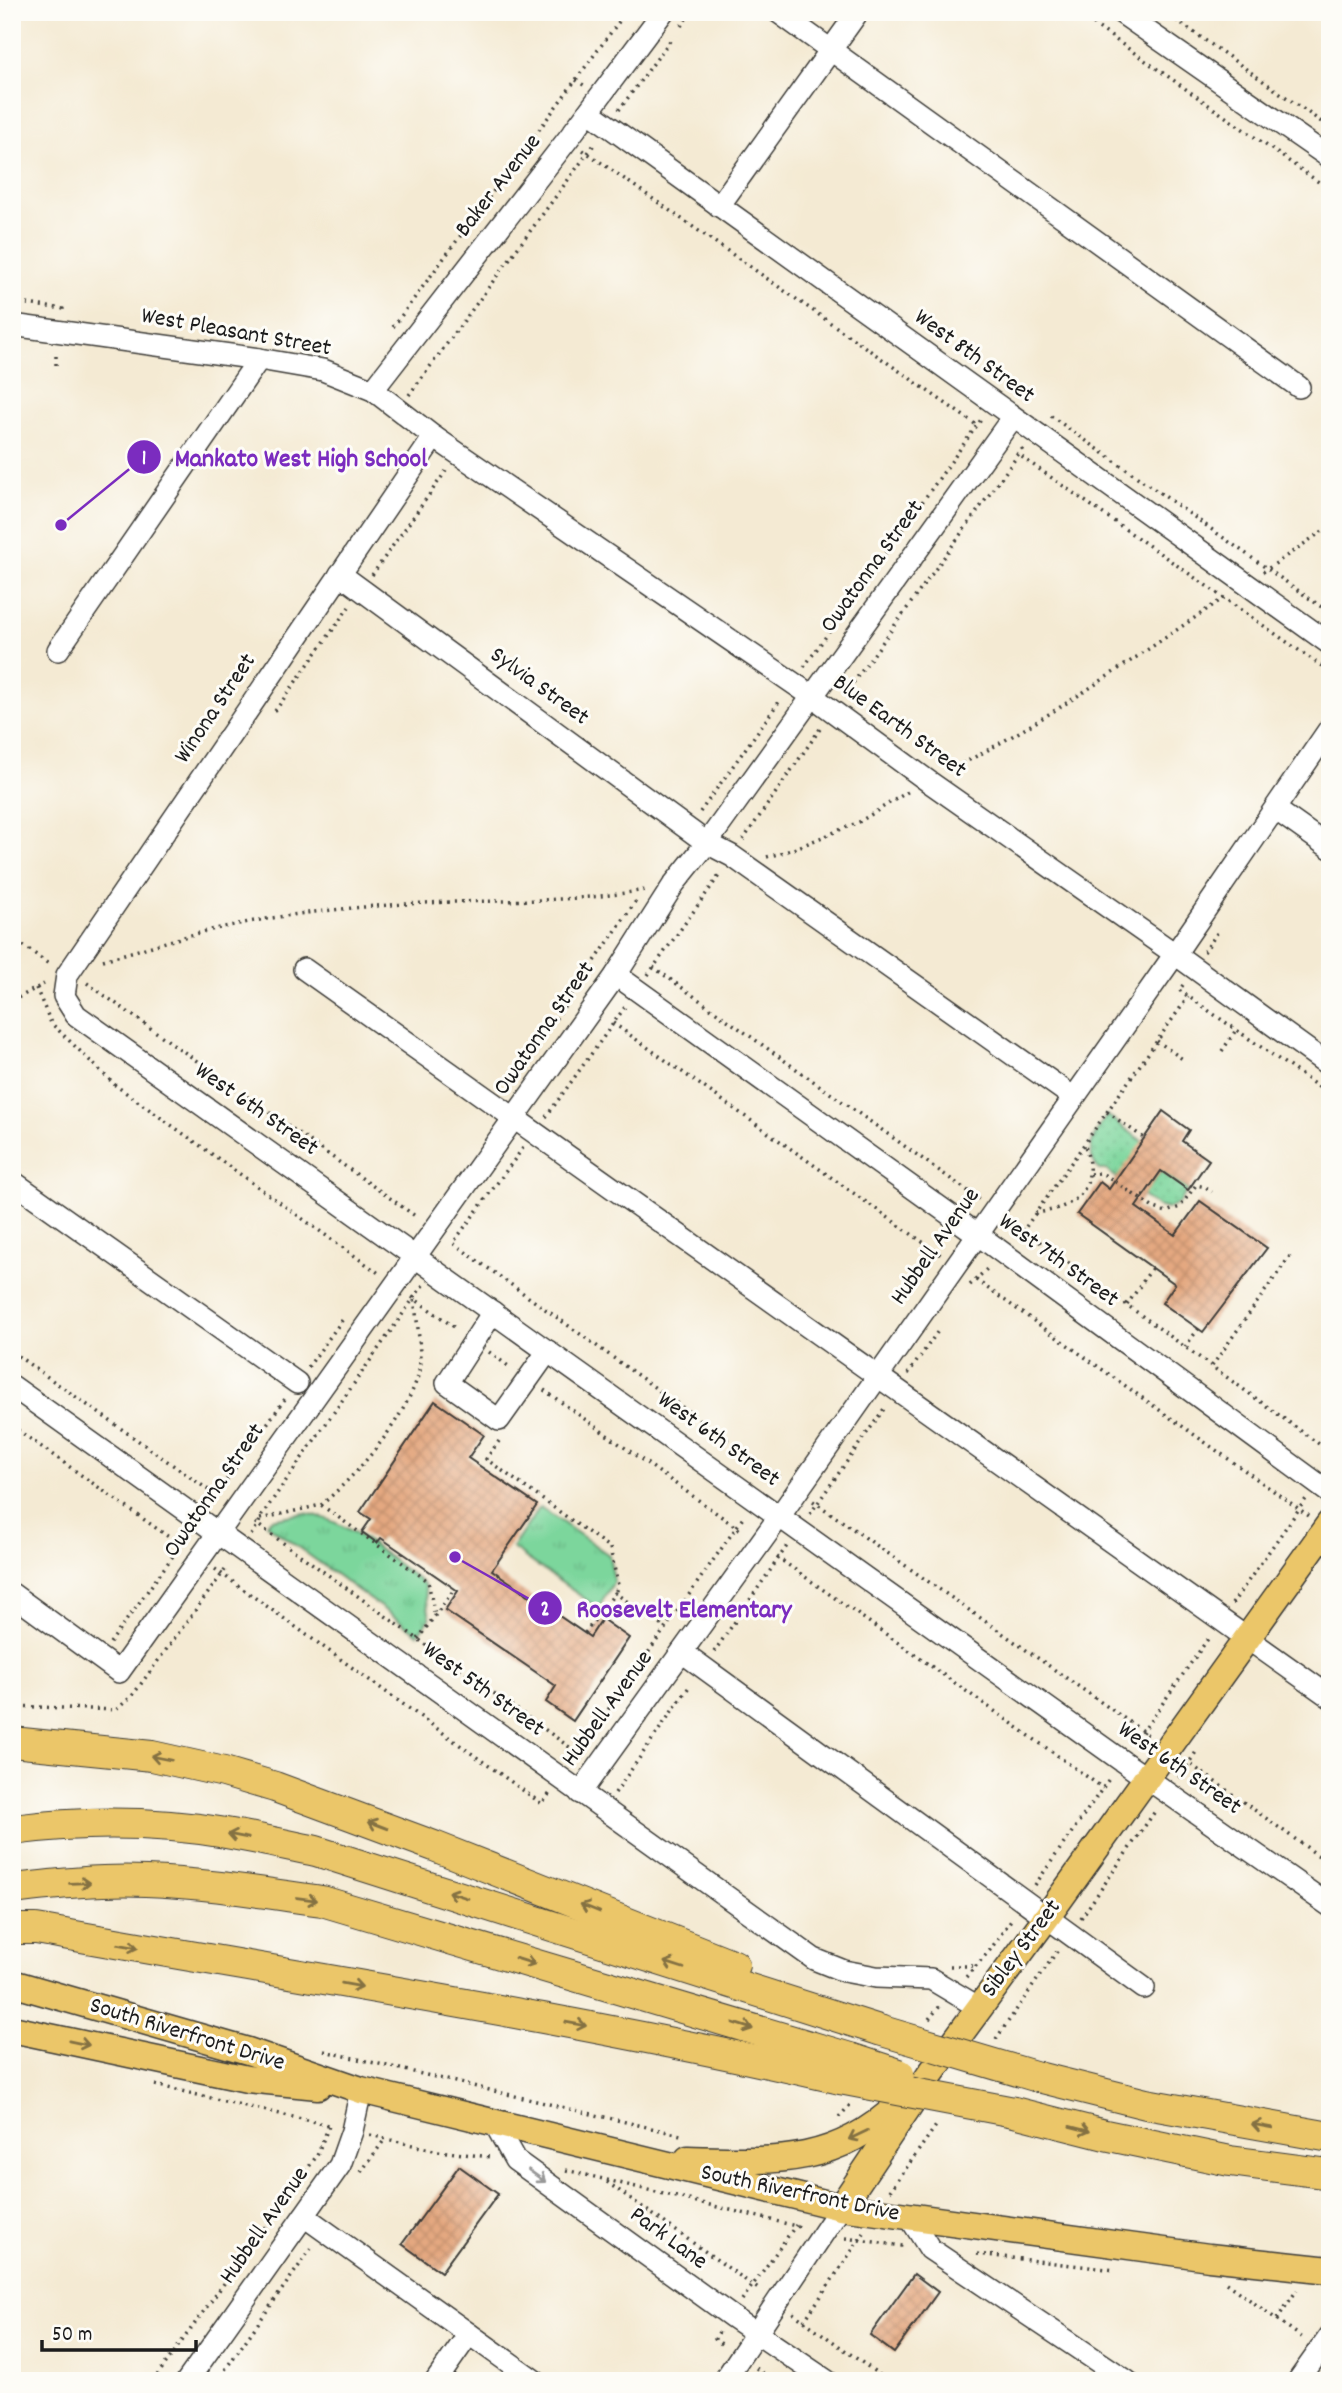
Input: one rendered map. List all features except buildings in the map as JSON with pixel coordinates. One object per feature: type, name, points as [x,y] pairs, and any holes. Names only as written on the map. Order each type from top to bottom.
[{"type":"highway","points":[[12,1742],[152,1756],[275,1787],[434,1846],[755,1973],[867,2026]]},
{"type":"highway","points":[[12,1830],[60,1824],[138,1824],[224,1833],[316,1851],[867,2026],[1038,2077],[1146,2104],[1330,2137]]},
{"type":"highway","points":[[12,1889],[64,1883],[146,1881],[236,1889],[322,1901],[848,2079]]},
{"type":"highway","points":[[12,1929],[36,1929],[712,2049],[1014,2112],[1218,2159],[1330,2175]]},
{"type":"main road","name":"Sibley Street","points":[[841,2207],[978,2007],[1046,1918],[1330,1523]]},
{"type":"main road","name":"South Riverfront Drive","points":[[12,1983],[248,2051],[361,2090],[841,2207],[1209,2257],[1330,2270]]},
{"type":"main road","name":"South Riverfront Drive","points":[[12,2029],[247,2079],[361,2090]]},
{"type":"main road","points":[[636,2158],[758,2161],[793,2159],[829,2149],[876,2126],[929,2076]]},
{"type":"street","name":"Baker Avenue","points":[[373,390],[589,112],[663,12]]},
{"type":"street","points":[[778,12],[1299,387]]},
{"type":"street","points":[[719,206],[858,12]]},
{"type":"street","points":[[1119,12],[1330,158]]},
{"type":"street","name":"West 8th Street","points":[[589,112],[1330,644]]},
{"type":"street","name":"West Pleasant Street","points":[[12,325],[323,370],[373,390],[434,437]]},
{"type":"street","points":[[58,650],[259,359]]},
{"type":"street","name":"Owatonna Street","points":[[99,1658],[119,1672],[616,975],[674,884],[708,843],[1013,417]]},
{"type":"street","name":"Winona Street","points":[[76,1015],[64,996],[68,975],[434,437]]},
{"type":"street","name":"Blue Earth Street","points":[[434,437],[812,696],[1330,1066]]},
{"type":"street","name":"Sylvia Street","points":[[340,574],[708,843],[732,856],[1073,1097]]},
{"type":"street","name":"Hubbell Avenue","points":[[580,1793],[760,1544],[1175,954],[1330,728]]},
{"type":"street","points":[[1275,809],[1330,848]]},
{"type":"street","points":[[304,969],[1330,1697]]},
{"type":"street","name":"West 7th Street","points":[[616,975],[977,1234],[1323,1488]]},
{"type":"street","name":"West 6th Street","points":[[76,1015],[1122,1761],[1330,1906]]},
{"type":"street","points":[[12,1181],[296,1383]]},
{"type":"street","points":[[493,1312],[447,1382],[499,1420],[548,1351]]},
{"type":"street","name":"West 5th Street","points":[[12,1386],[814,1959],[854,1973],[876,1977],[931,1979],[978,2007]]},
{"type":"street","points":[[12,1594],[99,1658]]},
{"type":"street","points":[[681,1652],[1144,1988]]},
{"type":"street","name":"Hubbell Avenue","points":[[187,2381],[313,2222],[340,2165],[352,2131],[361,2090]]},
{"type":"street","name":"Park Lane","points":[[495,2124],[514,2160],[731,2316],[827,2381]]},
{"type":"street","name":"Sibley Street","points":[[724,2381],[841,2207]]},
{"type":"street","points":[[909,2216],[930,2249],[1127,2381]]},
{"type":"street","points":[[313,2222],[535,2381]]},
{"type":"street","points":[[436,2381],[469,2334]]},
{"type":"street","points":[[1298,2381],[1325,2343]]},
{"type":"path","points":[[392,328],[626,12]]},
{"type":"path","points":[[400,410],[421,377],[691,12]]},
{"type":"path","points":[[1076,12],[1330,190]]},
{"type":"path","points":[[1165,12],[1330,128]]},
{"type":"path","points":[[545,122],[1330,672]]},
{"type":"path","points":[[688,828],[994,403]]},
{"type":"path","points":[[1035,432],[832,711],[637,990],[453,1243],[817,1504],[1330,1864]]},
{"type":"path","points":[[519,1072],[651,880]]},
{"type":"path","points":[[1224,923],[1179,990],[1330,1095]]},
{"type":"path","points":[[12,937],[53,967]]},
{"type":"path","points":[[36,988],[51,1023],[115,1085],[1103,1788]]},
{"type":"path","points":[[964,1294],[971,1283],[1014,1243],[1188,997]]},
{"type":"path","points":[[1222,1051],[1236,1030]]},
{"type":"path","points":[[1157,1041],[1184,1060]]},
{"type":"path","points":[[1107,1112],[1144,1138]]},
{"type":"path","points":[[1035,1213],[1069,1205],[1083,1191],[1090,1174],[1084,1143]]},
{"type":"path","points":[[1090,1174],[1100,1173],[1107,1176],[1152,1207],[1167,1212],[1180,1207],[1196,1185],[1206,1187],[1212,1192]]},
{"type":"path","points":[[377,1272],[416,1217]]},
{"type":"path","points":[[1212,1366],[1290,1256]]},
{"type":"path","points":[[1127,1305],[1152,1268]]},
{"type":"path","points":[[261,1519],[321,1505],[341,1488],[371,1454],[403,1408],[418,1374],[418,1331],[414,1298]]},
{"type":"path","points":[[99,1658],[345,1316]]},
{"type":"path","points":[[613,1796],[942,1326]]},
{"type":"path","points":[[1185,1347],[1199,1328]]},
{"type":"path","points":[[12,1352],[258,1525],[132,1696],[116,1710],[12,1706]]},
{"type":"path","points":[[12,1426],[542,1804],[775,1474]]},
{"type":"path","points":[[505,1433],[486,1460],[610,1548],[618,1585],[585,1633]]},
{"type":"path","points":[[926,2022],[975,1966],[1024,1901],[1222,1619],[1323,1488]]},
{"type":"path","points":[[321,1505],[428,1581],[435,1616]]},
{"type":"path","points":[[418,1639],[453,1591]]},
{"type":"path","points":[[615,1593],[666,1628]]},
{"type":"path","points":[[938,1966],[975,1966]]},
{"type":"path","points":[[317,2048],[693,2138]]},
{"type":"path","points":[[838,2119],[848,2079]]},
{"type":"path","points":[[153,2381],[316,2157],[329,2126]]},
{"type":"path","points":[[361,2172],[385,2138]]},
{"type":"path","points":[[604,2180],[888,2381]]},
{"type":"path","points":[[216,2381],[312,2247],[313,2222]]},
{"type":"path","points":[[1225,2282],[1277,2319],[1325,2343]]},
{"type":"path","points":[[1277,2319],[1297,2290]]},
{"type":"green space","points":[[1107,1115],[1142,1141],[1151,1185],[1161,1171],[1188,1190],[1179,1203],[1167,1209],[1157,1206],[1106,1170],[1099,1170],[1091,1156],[1092,1142]]},
{"type":"green space","points":[[540,1507],[609,1555],[614,1581],[598,1608],[512,1548]]},
{"type":"green space","points":[[305,1513],[337,1523],[424,1584],[430,1618],[418,1634],[266,1524],[271,1519]]},
{"type":"place","name":"Mankato West High School","points":[[61,525]]},
{"type":"place","name":"Roosevelt Elementary","points":[[455,1557]]}]
